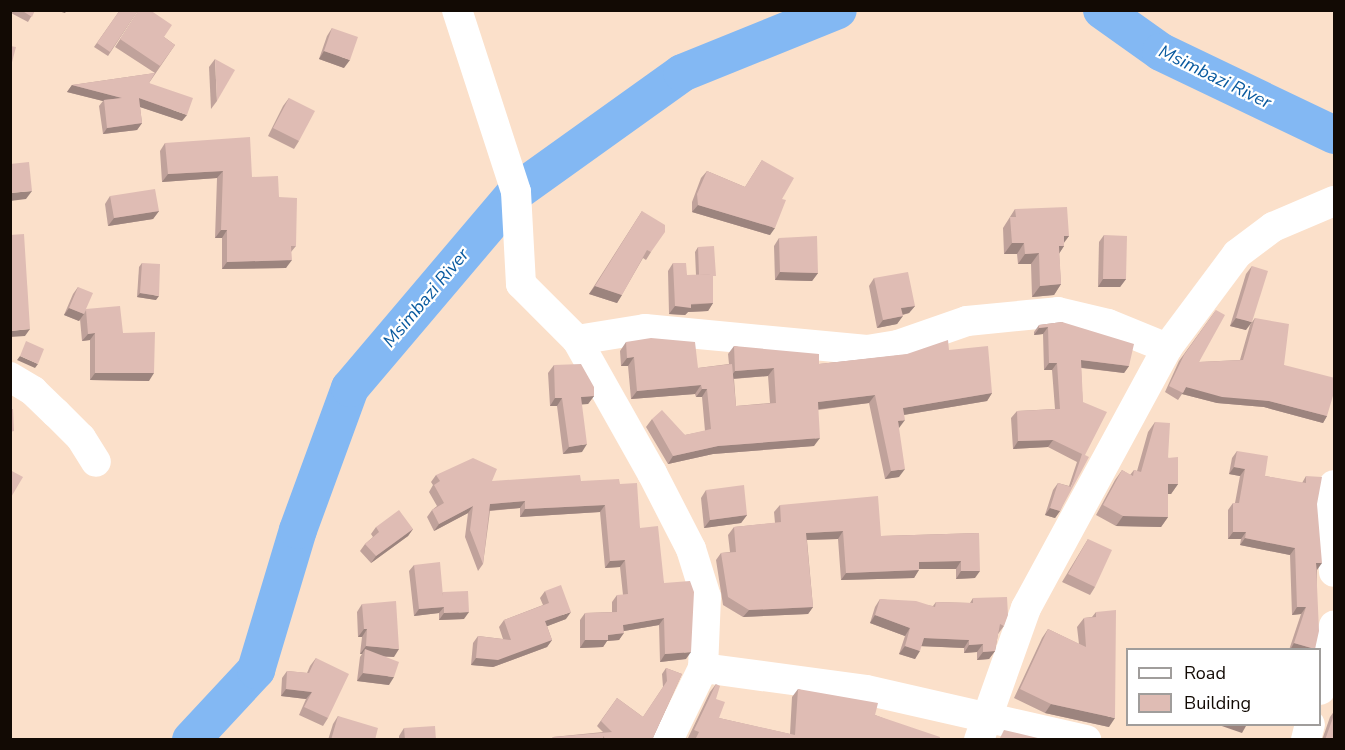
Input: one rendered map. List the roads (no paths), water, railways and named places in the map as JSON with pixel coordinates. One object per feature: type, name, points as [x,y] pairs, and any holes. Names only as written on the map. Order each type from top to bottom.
[{"type":"street","points":[[456,10],[516,192],[521,284],[577,340],[652,472],[691,549],[708,616],[703,668],[668,740]]},
{"type":"street","points":[[982,729],[1043,573],[1167,348],[1237,254],[1273,228],[1335,201]]},
{"type":"street","points":[[577,340],[645,329],[867,350],[898,345],[967,321],[1058,312],[1108,324],[1167,348]]},
{"type":"street","points":[[10,377],[33,391],[56,412],[81,438],[96,462]]},
{"type":"street","points":[[1335,485],[1329,510],[1335,572]]},
{"type":"street","points":[[1321,686],[1335,626]]},
{"type":"street","points":[[703,668],[866,690],[982,729],[1086,740]]},
{"type":"waterway","name":"Msimbazi River","points":[[191,740],[256,670],[298,530],[350,388],[516,192],[682,73],[838,10]]},
{"type":"waterway","name":"Msimbazi River","points":[[1102,10],[1161,52],[1334,135]]}]
